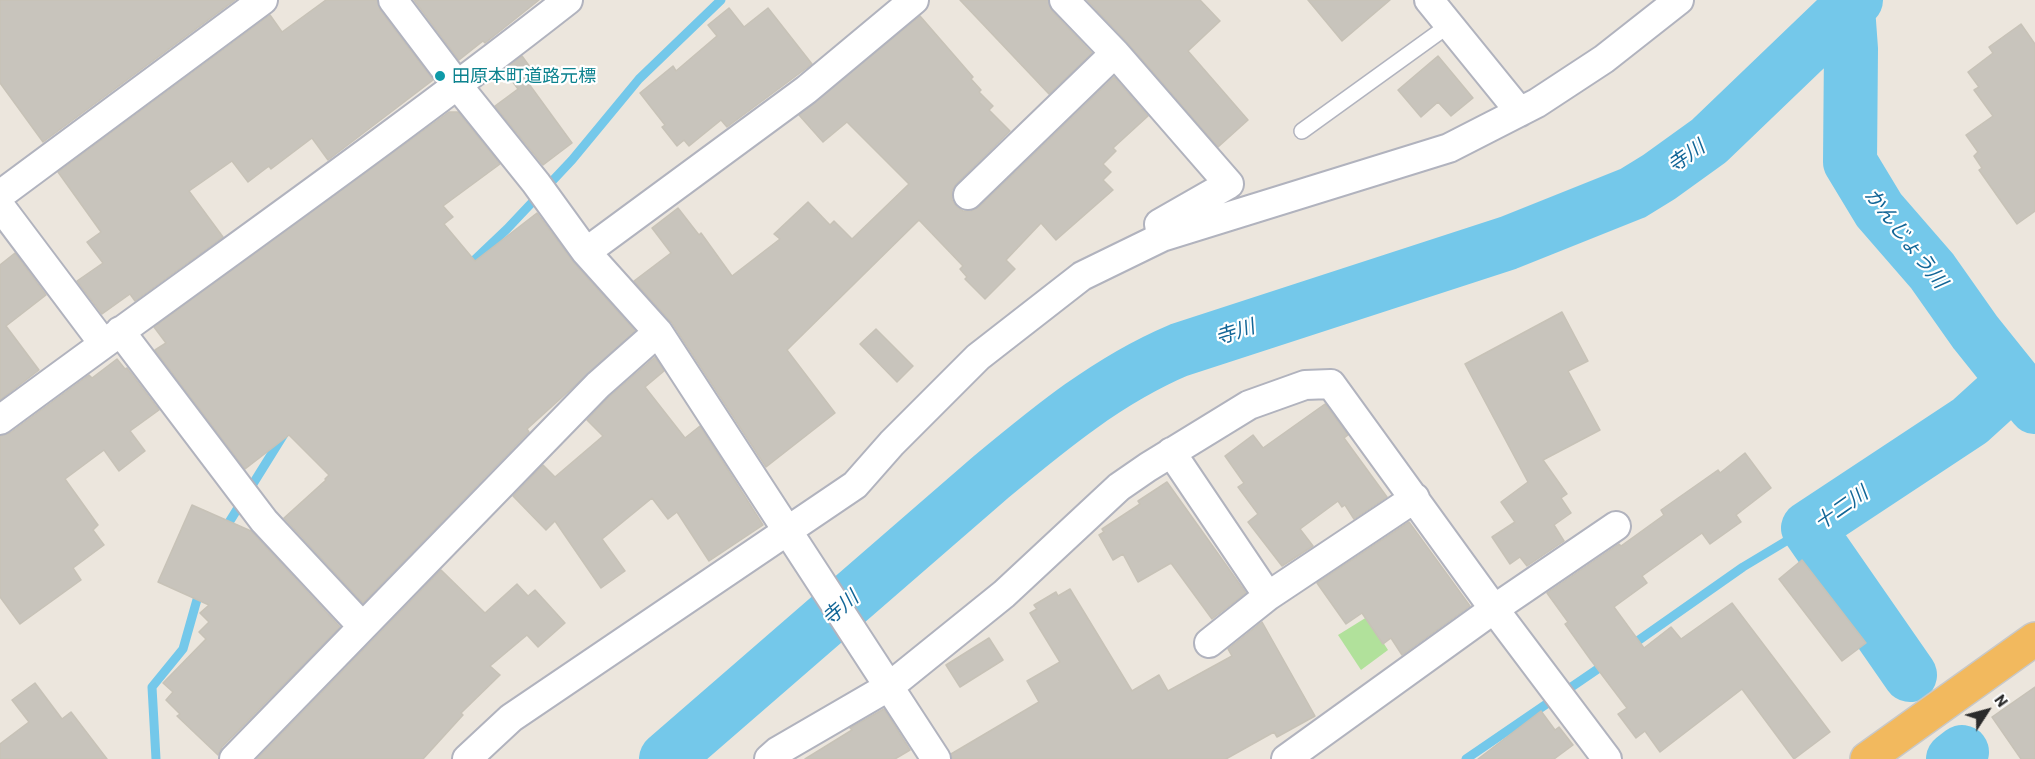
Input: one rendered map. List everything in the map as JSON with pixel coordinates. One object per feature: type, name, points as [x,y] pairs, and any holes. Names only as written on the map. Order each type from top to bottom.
[{"type":"highway","points":[[1867,759],[2035,639]]},
{"type":"street","points":[[0,195],[263,0]]},
{"type":"street","points":[[393,0],[458,86],[541,189],[586,252],[658,332],[936,759]]},
{"type":"street","points":[[0,420],[458,86],[568,0]]},
{"type":"street","points":[[586,252],[806,90],[914,0]]},
{"type":"street","points":[[1064,0],[1115,53],[1229,184],[1159,224],[1162,237]]},
{"type":"street","points":[[1428,0],[1520,112]]},
{"type":"street","points":[[467,759],[512,718],[791,535],[855,485],[892,443],[970,365],[1082,276],[1162,237],[1449,148],[1537,103],[1604,58],[1679,0]]},
{"type":"street","points":[[968,195],[1115,53]]},
{"type":"street","points":[[0,206],[244,494],[264,521],[362,626]]},
{"type":"street","points":[[234,759],[598,385],[658,332]]},
{"type":"street","points":[[769,759],[887,682],[1004,594],[1119,487],[1171,452],[1249,405],[1305,385],[1331,384],[1494,609],[1607,759]]},
{"type":"street","points":[[1171,452],[1268,596]]},
{"type":"street","points":[[1209,643],[1268,596],[1415,498]]},
{"type":"street","points":[[1286,759],[1494,609],[1616,526]]},
{"type":"lane","points":[[1302,132],[1449,25]]},
{"type":"green space","points":[[1367,617],[1388,650],[1361,670],[1338,635]]},
{"type":"building","points":[[0,0],[235,0],[43,142],[0,83]]},
{"type":"building","points":[[326,0],[377,0],[380,10],[433,80],[328,160],[312,138],[271,169],[269,166],[248,182],[232,161],[189,191],[223,237],[135,301],[130,294],[102,314],[77,281],[103,263],[87,242],[101,232],[58,172],[270,15],[282,32]]},
{"type":"building","points":[[414,0],[539,0],[485,43],[483,41],[459,60]]},
{"type":"building","points":[[960,0],[1048,0],[1052,11],[1092,53],[1049,94]]},
{"type":"building","points":[[1087,0],[1200,0],[1220,21],[1188,51],[1248,120],[1218,147],[1127,42]]},
{"type":"building","points":[[1308,0],[1390,0],[1342,41]]},
{"type":"building","points":[[729,8],[744,27],[768,8],[812,64],[727,127],[721,120],[689,146],[684,140],[677,146],[662,127],[665,125],[640,93],[673,66],[676,71],[717,36],[708,25]]},
{"type":"building","points":[[920,16],[973,77],[971,79],[981,90],[979,92],[993,106],[989,110],[1010,131],[952,190],[952,200],[963,211],[971,211],[979,207],[1114,77],[1148,116],[1113,148],[1116,151],[1103,164],[1111,172],[1103,180],[1113,190],[1056,240],[1041,223],[1006,260],[1015,269],[985,299],[965,279],[967,277],[960,269],[963,266],[919,220],[787,350],[835,413],[766,467],[672,323],[634,281],[671,253],[652,228],[678,208],[699,235],[701,233],[732,276],[780,239],[774,234],[808,202],[830,225],[834,221],[852,239],[909,184],[847,122],[823,142],[799,115]]},
{"type":"building","points":[[2021,24],[2035,44],[2035,211],[2017,224],[1979,170],[1982,168],[1974,156],[1978,152],[1966,135],[1993,116],[1974,90],[1979,87],[1968,72],[1993,53],[1989,47]]},
{"type":"building","points":[[522,56],[538,78],[529,84],[572,143],[543,165],[495,106],[518,89],[504,70]]},
{"type":"building","points":[[1438,56],[1473,98],[1451,116],[1438,102],[1421,117],[1398,90]]},
{"type":"building","points":[[449,112],[458,112],[500,164],[443,206],[453,217],[444,224],[475,261],[537,213],[574,263],[635,331],[527,429],[529,432],[363,603],[284,518],[329,475],[289,435],[245,469],[155,350],[166,343],[154,327]]},
{"type":"building","points":[[15,253],[46,295],[6,326],[39,370],[0,400],[0,265]]},
{"type":"building","points":[[1562,312],[1588,361],[1568,371],[1600,430],[1543,460],[1567,494],[1561,498],[1571,513],[1554,525],[1564,541],[1527,566],[1520,557],[1510,564],[1492,537],[1515,522],[1501,502],[1528,482],[1465,364]]},
{"type":"building","points":[[876,329],[913,366],[897,382],[860,344]]},
{"type":"building","points":[[655,357],[664,371],[645,387],[685,438],[700,426],[763,525],[709,561],[677,512],[668,519],[652,498],[602,539],[625,571],[601,588],[555,521],[546,530],[513,496],[543,465],[555,477],[603,436],[587,420],[609,397]]},
{"type":"building","points":[[117,359],[125,369],[127,368],[159,410],[130,431],[145,451],[119,471],[104,450],[65,479],[98,525],[93,530],[104,545],[73,568],[81,580],[20,624],[0,597],[0,436],[10,433],[89,375],[92,378]]},
{"type":"building","points":[[1325,404],[1348,435],[1344,438],[1387,497],[1354,519],[1345,505],[1342,507],[1338,501],[1300,529],[1313,546],[1282,566],[1248,522],[1258,514],[1238,487],[1244,483],[1225,456],[1253,435],[1263,448]]},
{"type":"building","points":[[1745,453],[1771,488],[1736,515],[1741,522],[1710,544],[1702,533],[1642,576],[1647,583],[1614,607],[1644,648],[1671,627],[1681,639],[1732,603],[1830,732],[1794,759],[1742,689],[1660,752],[1645,731],[1636,738],[1618,714],[1627,708],[1565,624],[1568,622],[1547,593],[1619,544],[1621,546],[1664,515],[1661,510],[1718,470],[1720,473]]},
{"type":"building","points":[[1167,482],[1246,593],[1212,619],[1171,563],[1138,582],[1123,554],[1113,560],[1099,535],[1104,532],[1102,529],[1140,504],[1138,501]]},
{"type":"building","points":[[192,505],[251,531],[340,627],[222,747],[218,755],[177,716],[180,714],[166,700],[173,692],[163,683],[206,639],[199,632],[209,622],[200,613],[209,605],[158,582]]},
{"type":"building","points":[[1409,522],[1470,606],[1402,655],[1391,638],[1383,644],[1362,613],[1346,624],[1317,583]]},
{"type":"building","points":[[1802,560],[1866,643],[1842,661],[1779,579]]},
{"type":"building","points":[[441,570],[485,613],[517,584],[528,596],[535,590],[565,623],[538,647],[527,635],[490,666],[500,675],[461,713],[463,715],[423,759],[257,759]]},
{"type":"building","points":[[1070,589],[1132,691],[1159,675],[1168,691],[1232,656],[1228,649],[1262,622],[1315,716],[1277,737],[1274,732],[1226,759],[952,759],[951,754],[1039,702],[1027,681],[1060,662],[1030,613],[1037,609],[1034,605],[1056,592],[1058,596]]},
{"type":"building","points":[[989,638],[1003,660],[960,687],[946,665]]},
{"type":"building","points":[[35,683],[62,719],[71,712],[107,759],[0,759],[0,744],[29,722],[12,700]]},
{"type":"building","points":[[2035,687],[2035,759],[2021,759],[1992,717]]},
{"type":"building","points":[[884,709],[910,750],[895,759],[805,759],[852,730],[850,728]]},
{"type":"building","points":[[1541,711],[1555,730],[1559,727],[1573,745],[1554,759],[1478,759]]},
{"type":"waterway","points":[[467,267],[507,229],[572,160],[639,79],[721,0]]},
{"type":"waterway","name":"寺川","points":[[666,759],[991,477],[1080,406],[1104,390],[1179,350],[1508,243],[1633,193],[1709,141],[1856,0]]},
{"type":"waterway","name":"かんじょう川","points":[[1848,8],[1851,49],[1850,162],[1879,210],[1932,271],[1975,332],[2035,407]]},
{"type":"waterway","name":"十二川","points":[[1910,675],[1808,528],[1970,421],[2014,381]]},
{"type":"waterway","points":[[223,532],[284,434]]},
{"type":"waterway","points":[[1629,647],[1743,567],[1808,528]]},
{"type":"waterway","points":[[156,759],[152,687],[183,649],[200,589]]},
{"type":"waterway","points":[[1466,759],[1608,662]]},
{"type":"waterway","name":"十二川","points":[[1953,759],[1962,752]]},
{"type":"place","name":"田原本町道路元標","points":[[440,76]]}]
